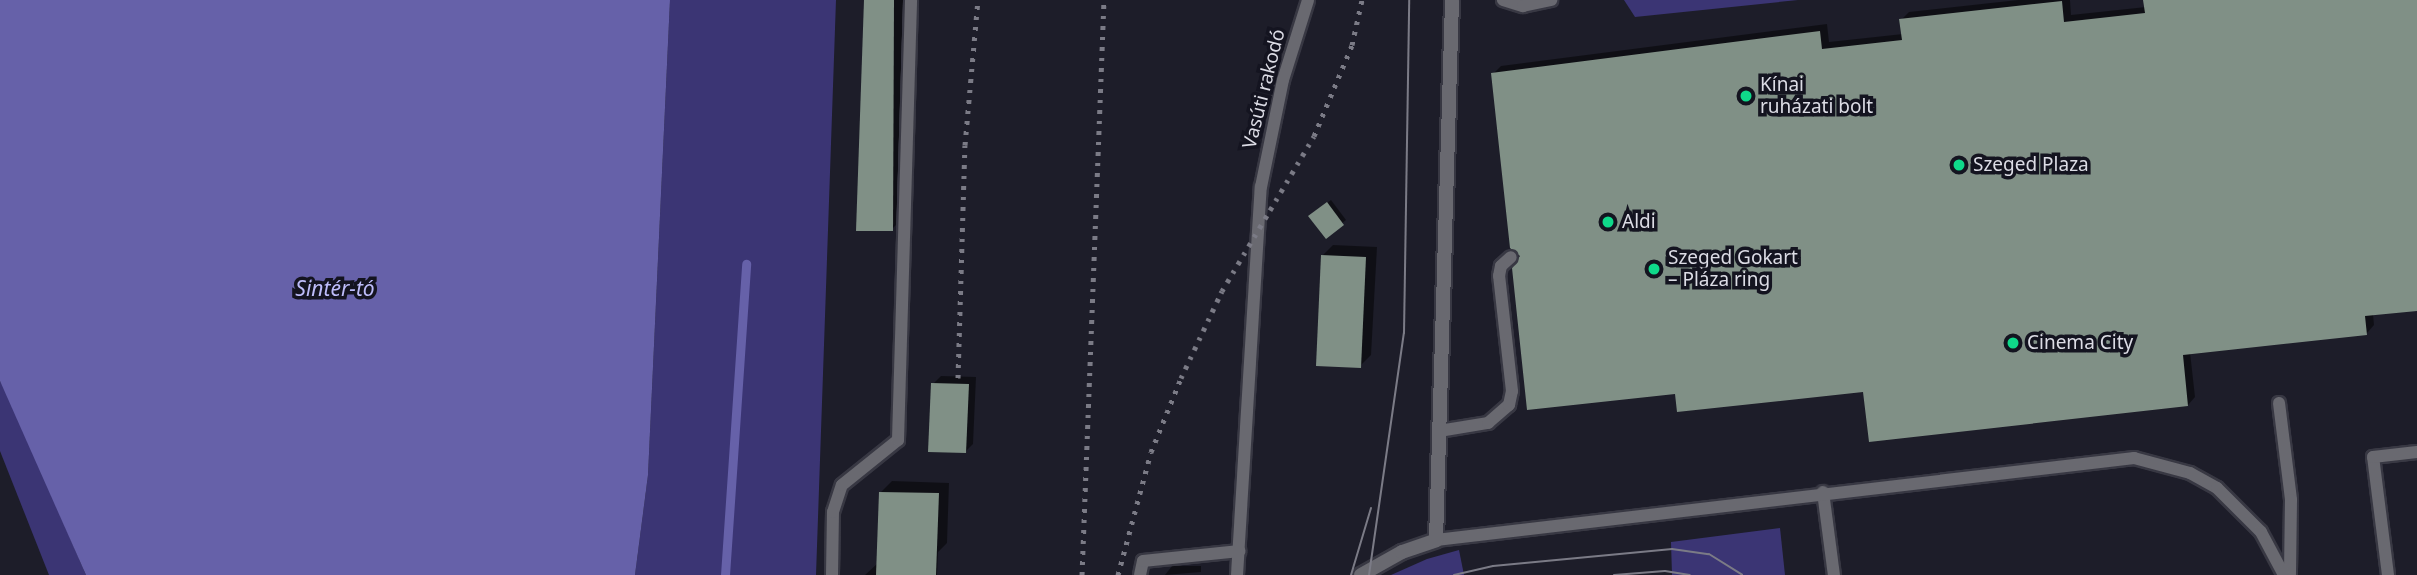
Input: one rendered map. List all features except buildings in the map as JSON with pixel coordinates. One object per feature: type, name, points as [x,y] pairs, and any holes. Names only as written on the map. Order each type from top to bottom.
[{"type":"street","points":[[1361,575],[1402,552],[1436,540],[1452,0]]},
{"type":"lane","points":[[832,575],[832,512],[842,485],[898,440],[911,0]]},
{"type":"lane","name":"Vasúti rakodó","points":[[1237,575],[1261,187],[1283,80],[1308,0]]},
{"type":"lane","points":[[1503,0],[1523,6],[1551,0]]},
{"type":"lane","points":[[1439,431],[1488,423],[1509,405],[1512,391],[1499,276],[1501,266],[1511,257]]},
{"type":"lane","points":[[2279,403],[2291,500],[2290,575]]},
{"type":"lane","points":[[2388,575],[2374,457],[2417,452]]},
{"type":"lane","points":[[1436,540],[2107,459],[2156,461],[2190,472],[2243,510],[2261,532],[2284,575]]},
{"type":"lane","points":[[1823,492],[1834,575]]},
{"type":"lane","points":[[1140,575],[1143,561],[1239,551]]},
{"type":"shaded area","points":[[670,0],[836,0],[816,575],[635,575],[648,475]]},
{"type":"shaded area","points":[[1624,0],[1798,0],[1635,17]]},
{"type":"shaded area","points":[[0,381],[86,575],[49,575],[0,451]]},
{"type":"shaded area","points":[[1780,528],[1785,575],[1672,575],[1671,542]]},
{"type":"shaded area","points":[[1459,550],[1464,575],[1391,575],[1427,559]]},
{"type":"water","name":"Sintér-tó","points":[[0,0],[670,0],[648,475],[635,575],[86,575],[0,381]]},
{"type":"waterway","points":[[725,575],[746,264]]},
{"type":"tram line","points":[[1369,575],[1404,333],[1409,0]]},
{"type":"tram line","points":[[1351,575],[1371,508]]},
{"type":"tram line","points":[[1454,575],[1493,566],[1672,549],[1709,554],[1742,575]]},
{"type":"tram line","points":[[1614,575],[1665,571],[1690,575]]},
{"type":"railway","points":[[958,378],[965,145],[978,0]]},
{"type":"railway","points":[[1082,575],[1104,0]]},
{"type":"railway","points":[[1118,575],[1151,452],[1181,378],[1222,291],[1314,136],[1352,45],[1362,0]]},
{"type":"place","name":"Kínai ruházati bolt","points":[[1746,96]]},
{"type":"place","name":"Szeged Plaza","points":[[1959,165]]},
{"type":"place","name":"Aldi","points":[[1608,222]]},
{"type":"place","name":"Szeged Gokart – Pláza ring","points":[[1654,269]]},
{"type":"place","name":"Cinema City","points":[[2013,343]]}]
